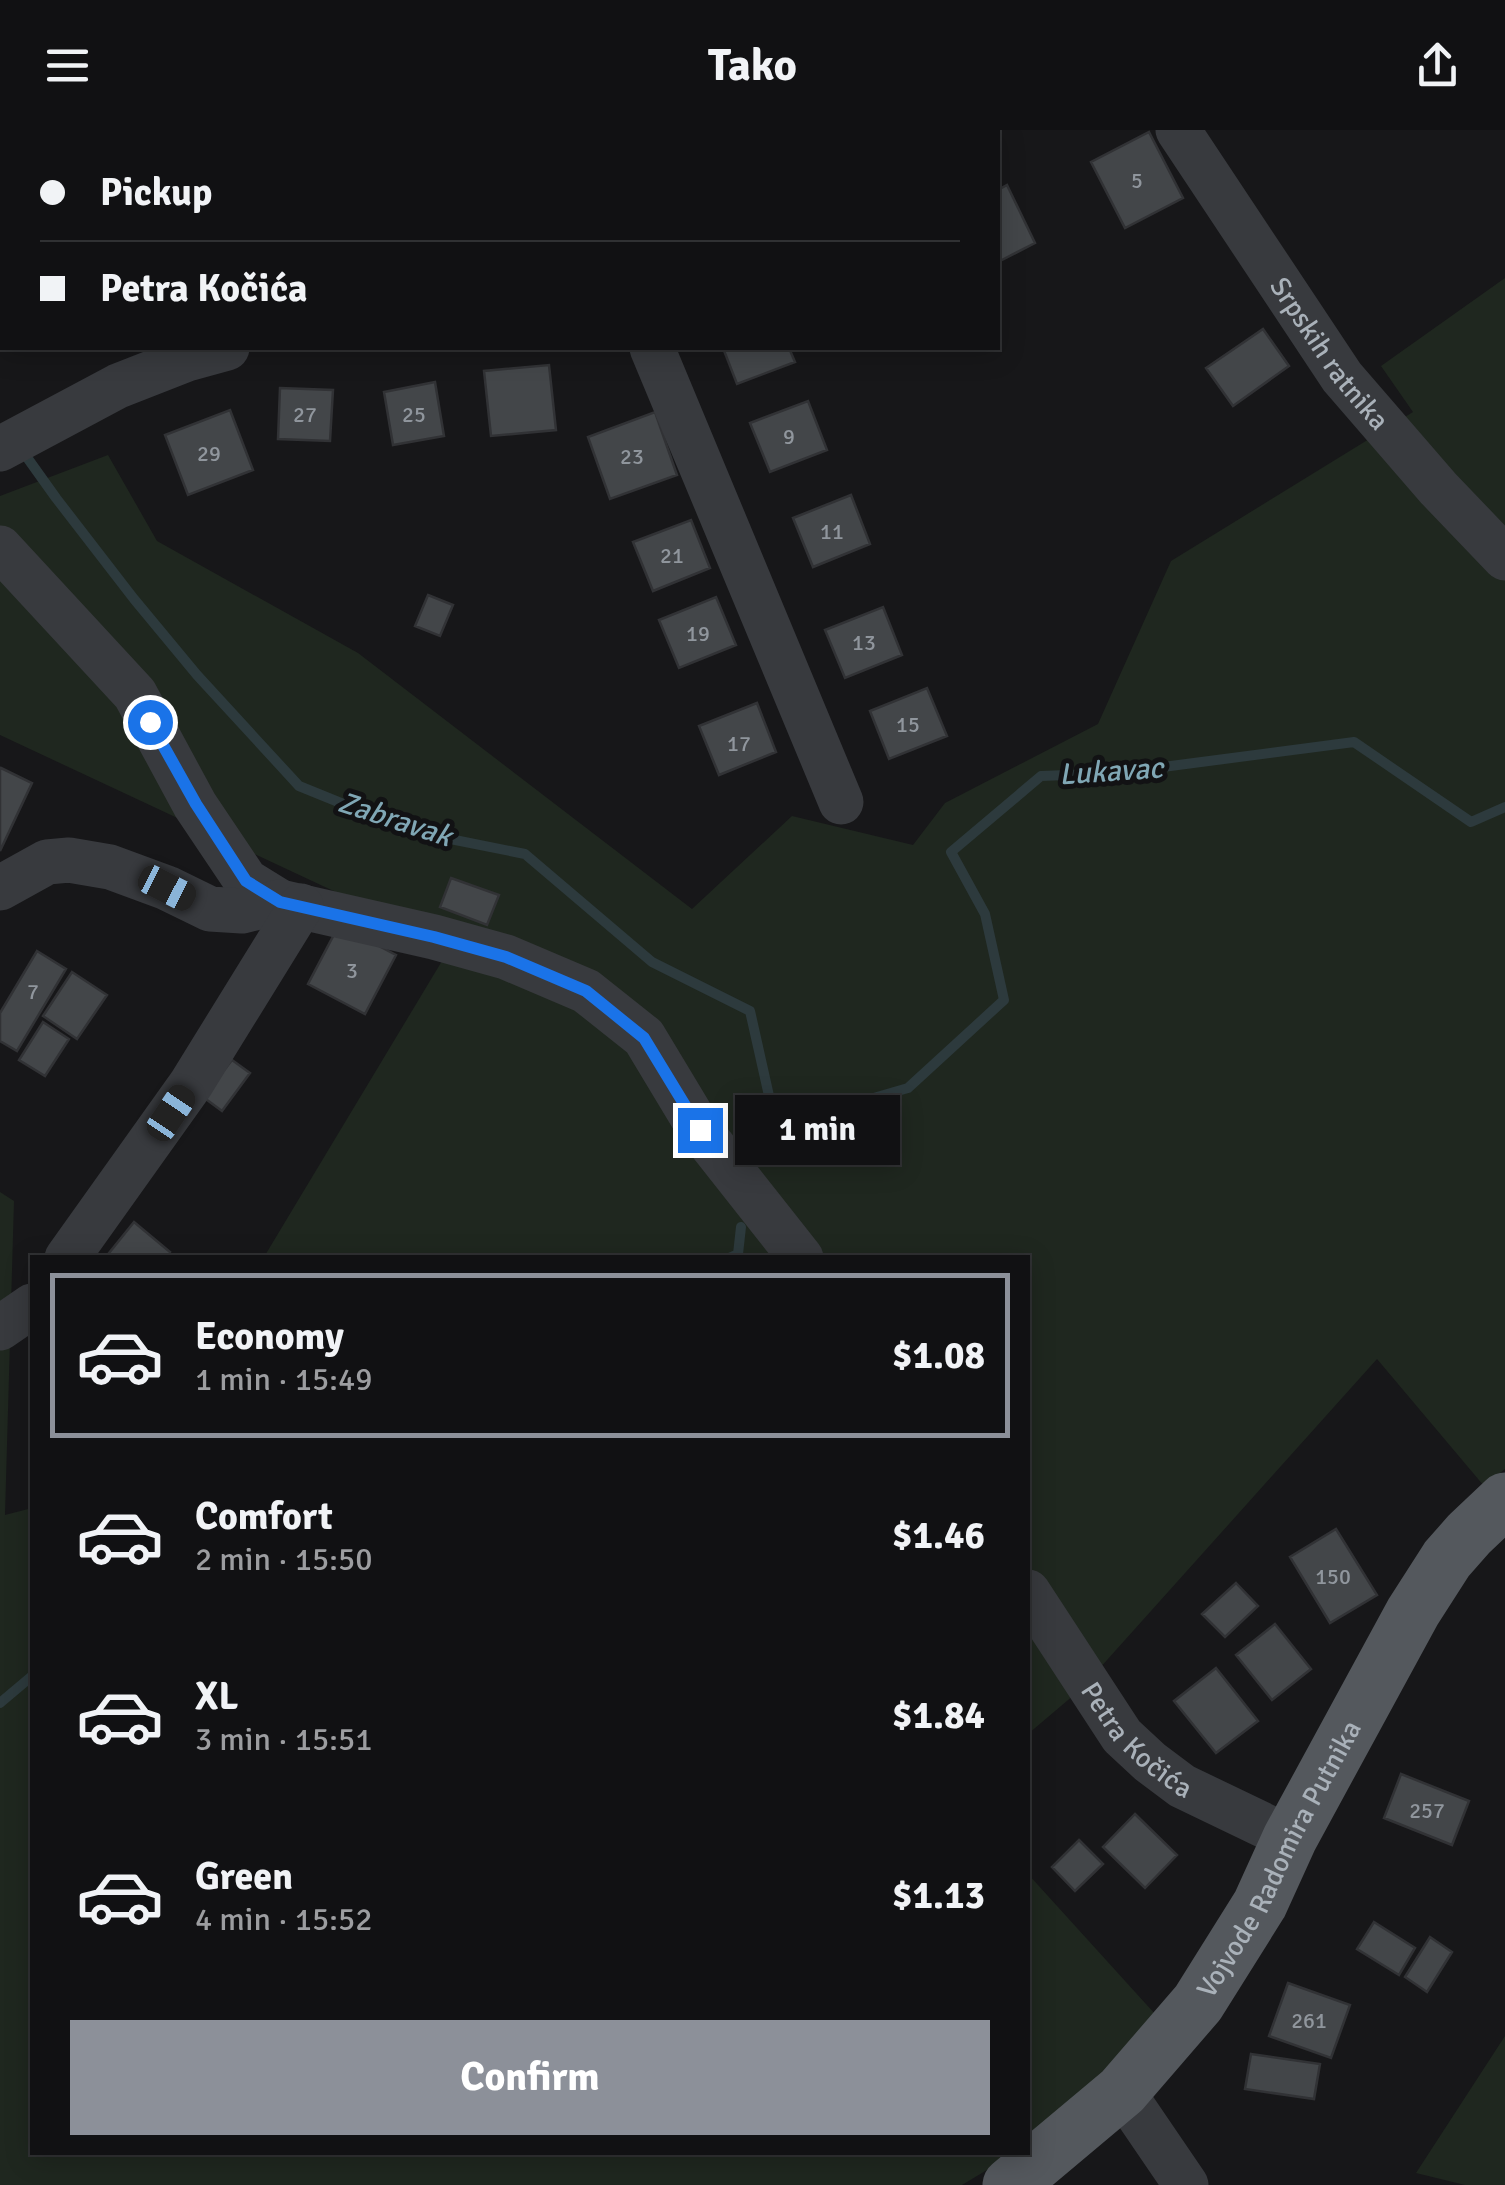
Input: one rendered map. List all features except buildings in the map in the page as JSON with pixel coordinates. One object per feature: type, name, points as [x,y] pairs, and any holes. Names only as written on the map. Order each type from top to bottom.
[{"type":"main road","name":"Vojvode Radomira Putnika","points":[[1010,2185],[1122,2092],[1198,2003],[1260,1904],[1290,1838],[1413,1612],[1447,1559],[1505,1500]]},
{"type":"street","name":"Srpskih ratnika","points":[[1178,130],[1342,377],[1505,558]]},
{"type":"street","points":[[0,449],[118,386],[221,350]]},
{"type":"street","points":[[653,350],[841,802]]},
{"type":"street","points":[[0,548],[135,694],[196,804],[246,881],[290,904],[506,957],[586,991],[644,1038],[700,1130],[799,1255]]},
{"type":"street","points":[[0,888],[47,862],[69,860],[110,867],[210,909],[242,911],[290,904]]},
{"type":"street","points":[[69,1255],[191,1084],[290,904]]},
{"type":"street","points":[[0,1328],[30,1307]]},
{"type":"street","name":"Petra Kočića","points":[[1030,1595],[1122,1736],[1182,1786],[1290,1838]]},
{"type":"street","points":[[1122,2092],[1186,2185]]},
{"type":"shaded area","points":[[1505,278],[1505,1469],[1484,1486],[1377,1359],[1081,1689],[1030,1732],[1030,1255],[265,1255],[451,946],[0,735],[0,496],[108,455],[157,541],[358,653],[692,909],[792,816],[913,845],[945,803],[1098,724],[1171,561],[1413,412],[1381,366]]},
{"type":"shaded area","points":[[0,1192],[14,1201],[5,1515],[30,1509],[30,2155],[1012,2155],[962,2185],[0,2185]]},
{"type":"shaded area","points":[[1030,1876],[1165,2025],[1030,2143]]},
{"type":"shaded area","points":[[1505,2036],[1505,2185],[1465,2185],[1416,2173]]},
{"type":"waterway","name":"Zabravak","points":[[26,456],[134,599],[197,675],[299,786],[410,831],[525,854],[652,962],[750,1011],[776,1127]]},
{"type":"waterway","name":"Lukavac","points":[[750,1157],[753,1133],[908,1088],[1004,1000],[985,914],[951,852],[1041,776],[1117,773],[1354,742],[1471,822],[1505,807]]},
{"type":"waterway","name":"Lukavac","points":[[736,1255],[741,1227]]},
{"type":"waterway","name":"Lukavac","points":[[0,1703],[30,1678]]},
{"type":"route","points":[[150,722],[196,804],[246,881],[280,902],[506,957],[586,991],[644,1038],[700,1130]]}]
